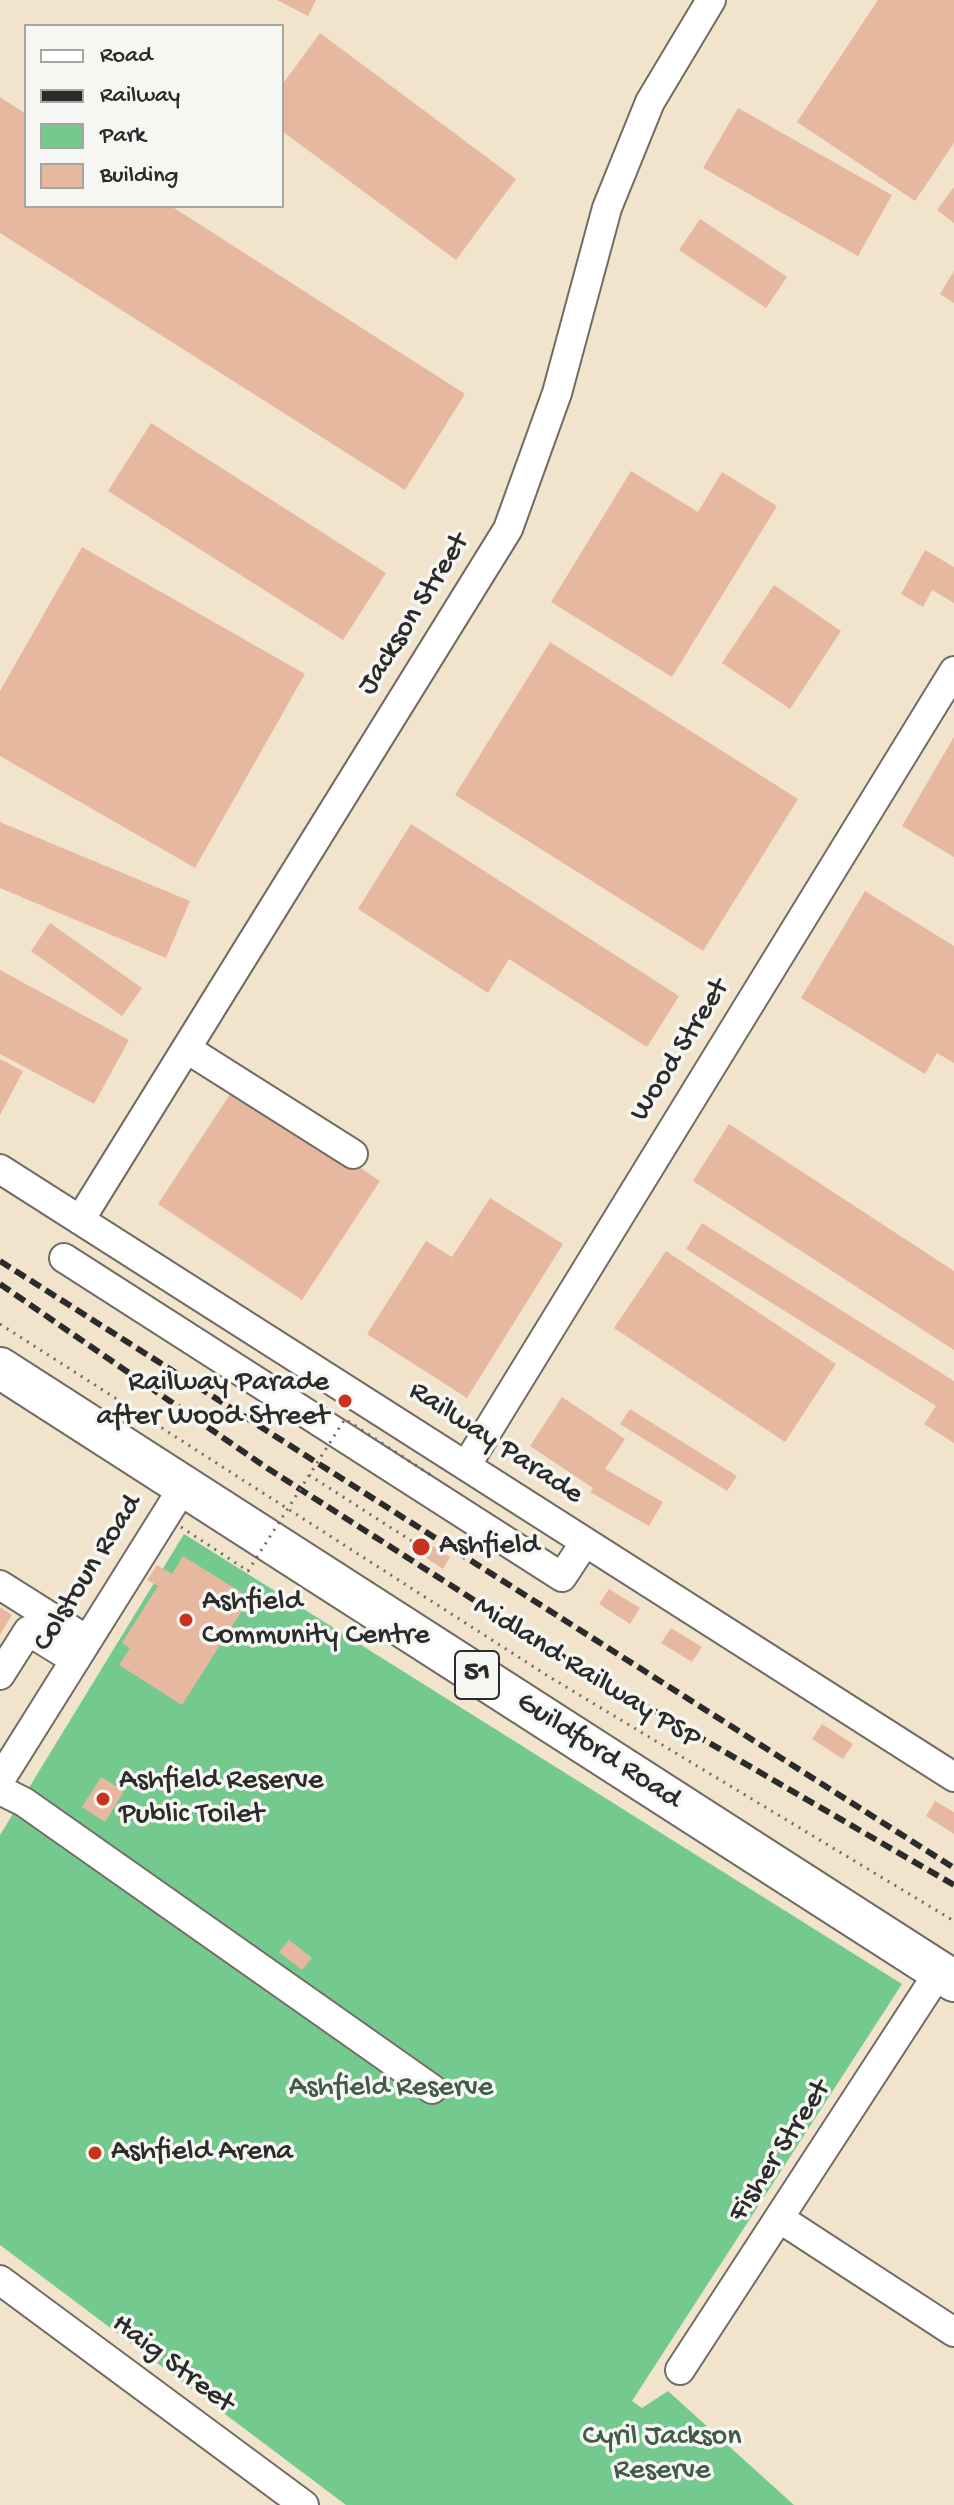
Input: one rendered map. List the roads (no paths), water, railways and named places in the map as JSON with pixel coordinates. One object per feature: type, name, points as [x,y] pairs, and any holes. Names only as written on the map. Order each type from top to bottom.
[{"type":"highway","name":"Guildford Road","points":[[0,1368],[947,1976]]},
{"type":"street","name":"Jackson Street","points":[[80,1220],[508,529],[557,393],[607,208],[650,102],[711,0]]},
{"type":"street","name":"Wood Street","points":[[466,1466],[954,671]]},
{"type":"street","points":[[187,1049],[353,1154]]},
{"type":"street","name":"Railway Parade","points":[[0,1169],[954,1777]]},
{"type":"street","points":[[108,1286],[132,1253]]},
{"type":"street","points":[[64,1258],[562,1577],[585,1542]]},
{"type":"street","name":"Colstoun Road","points":[[0,1780],[184,1486]]},
{"type":"street","points":[[0,1585],[81,1650]]},
{"type":"street","points":[[0,1675],[28,1631],[81,1650]]},
{"type":"street","points":[[0,1790],[24,1802],[432,2089]]},
{"type":"street","name":"Fisher Street","points":[[680,2370],[779,2218],[947,1976]]},
{"type":"street","points":[[779,2218],[954,2332]]},
{"type":"street","name":"Haig Street","points":[[0,2280],[304,2505]]},
{"type":"railway","points":[[0,1261],[954,1868]]},
{"type":"railway","points":[[0,1284],[267,1468],[582,1669],[954,1885]]},
{"type":"place","name":"Railway Parade after Wood Street","points":[[345,1401]]},
{"type":"place","name":"Ashfield","points":[[421,1547]]},
{"type":"place","name":"Ashfield Community Centre","points":[[186,1620]]},
{"type":"place","name":"Ashfield Reserve Public Toilet","points":[[103,1799]]},
{"type":"place","name":"Ashfield Arena","points":[[95,2153]]},
{"type":"park label","name":"Ashfield Reserve","points":[[391,2089]]},
{"type":"park label","name":"Cyril Jackson Reserve","points":[[662,2455]]}]
